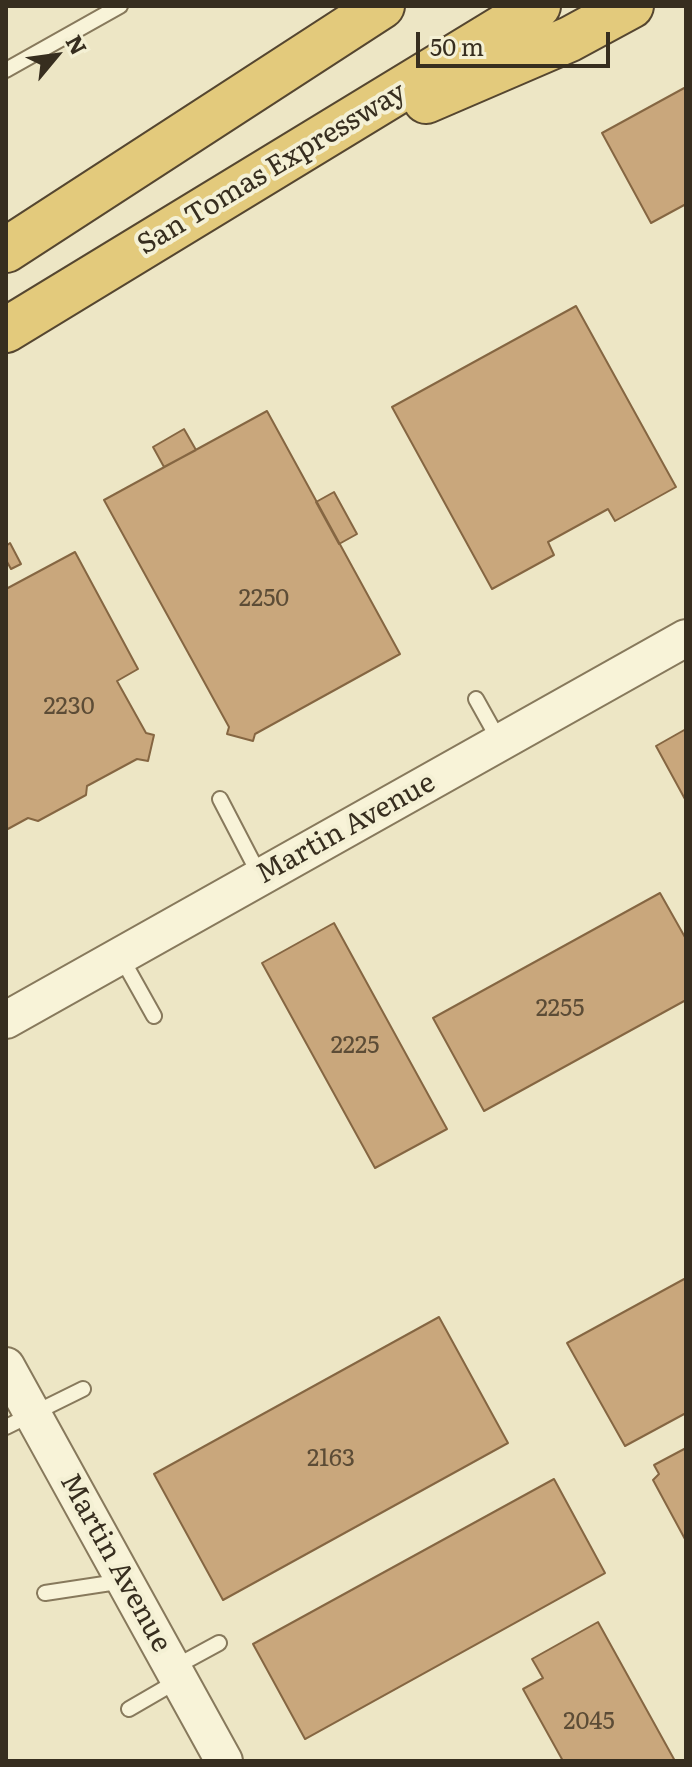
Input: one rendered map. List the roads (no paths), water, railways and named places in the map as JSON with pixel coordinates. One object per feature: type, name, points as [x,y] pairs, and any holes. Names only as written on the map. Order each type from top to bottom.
[{"type":"highway","points":[[252,94],[357,6]]},
{"type":"highway","points":[[6,250],[252,94],[382,6]]},
{"type":"highway","name":"San Tomas Expressway","points":[[6,330],[538,6]]},
{"type":"highway","points":[[291,158],[570,39],[631,6]]},
{"type":"street","name":"Martin Avenue","points":[[6,1020],[686,638]]},
{"type":"street","name":"Martin Avenue","points":[[6,1366],[20,1422],[125,1581],[224,1761]]},
{"type":"lane","points":[[6,70],[120,6]]},
{"type":"lane","points":[[476,699],[500,742]]},
{"type":"lane","points":[[220,799],[261,877]]},
{"type":"lane","points":[[120,956],[154,1016]]},
{"type":"lane","points":[[20,1422],[83,1389]]},
{"type":"lane","points":[[45,1593],[125,1581]]},
{"type":"lane","points":[[129,1709],[219,1643]]}]
